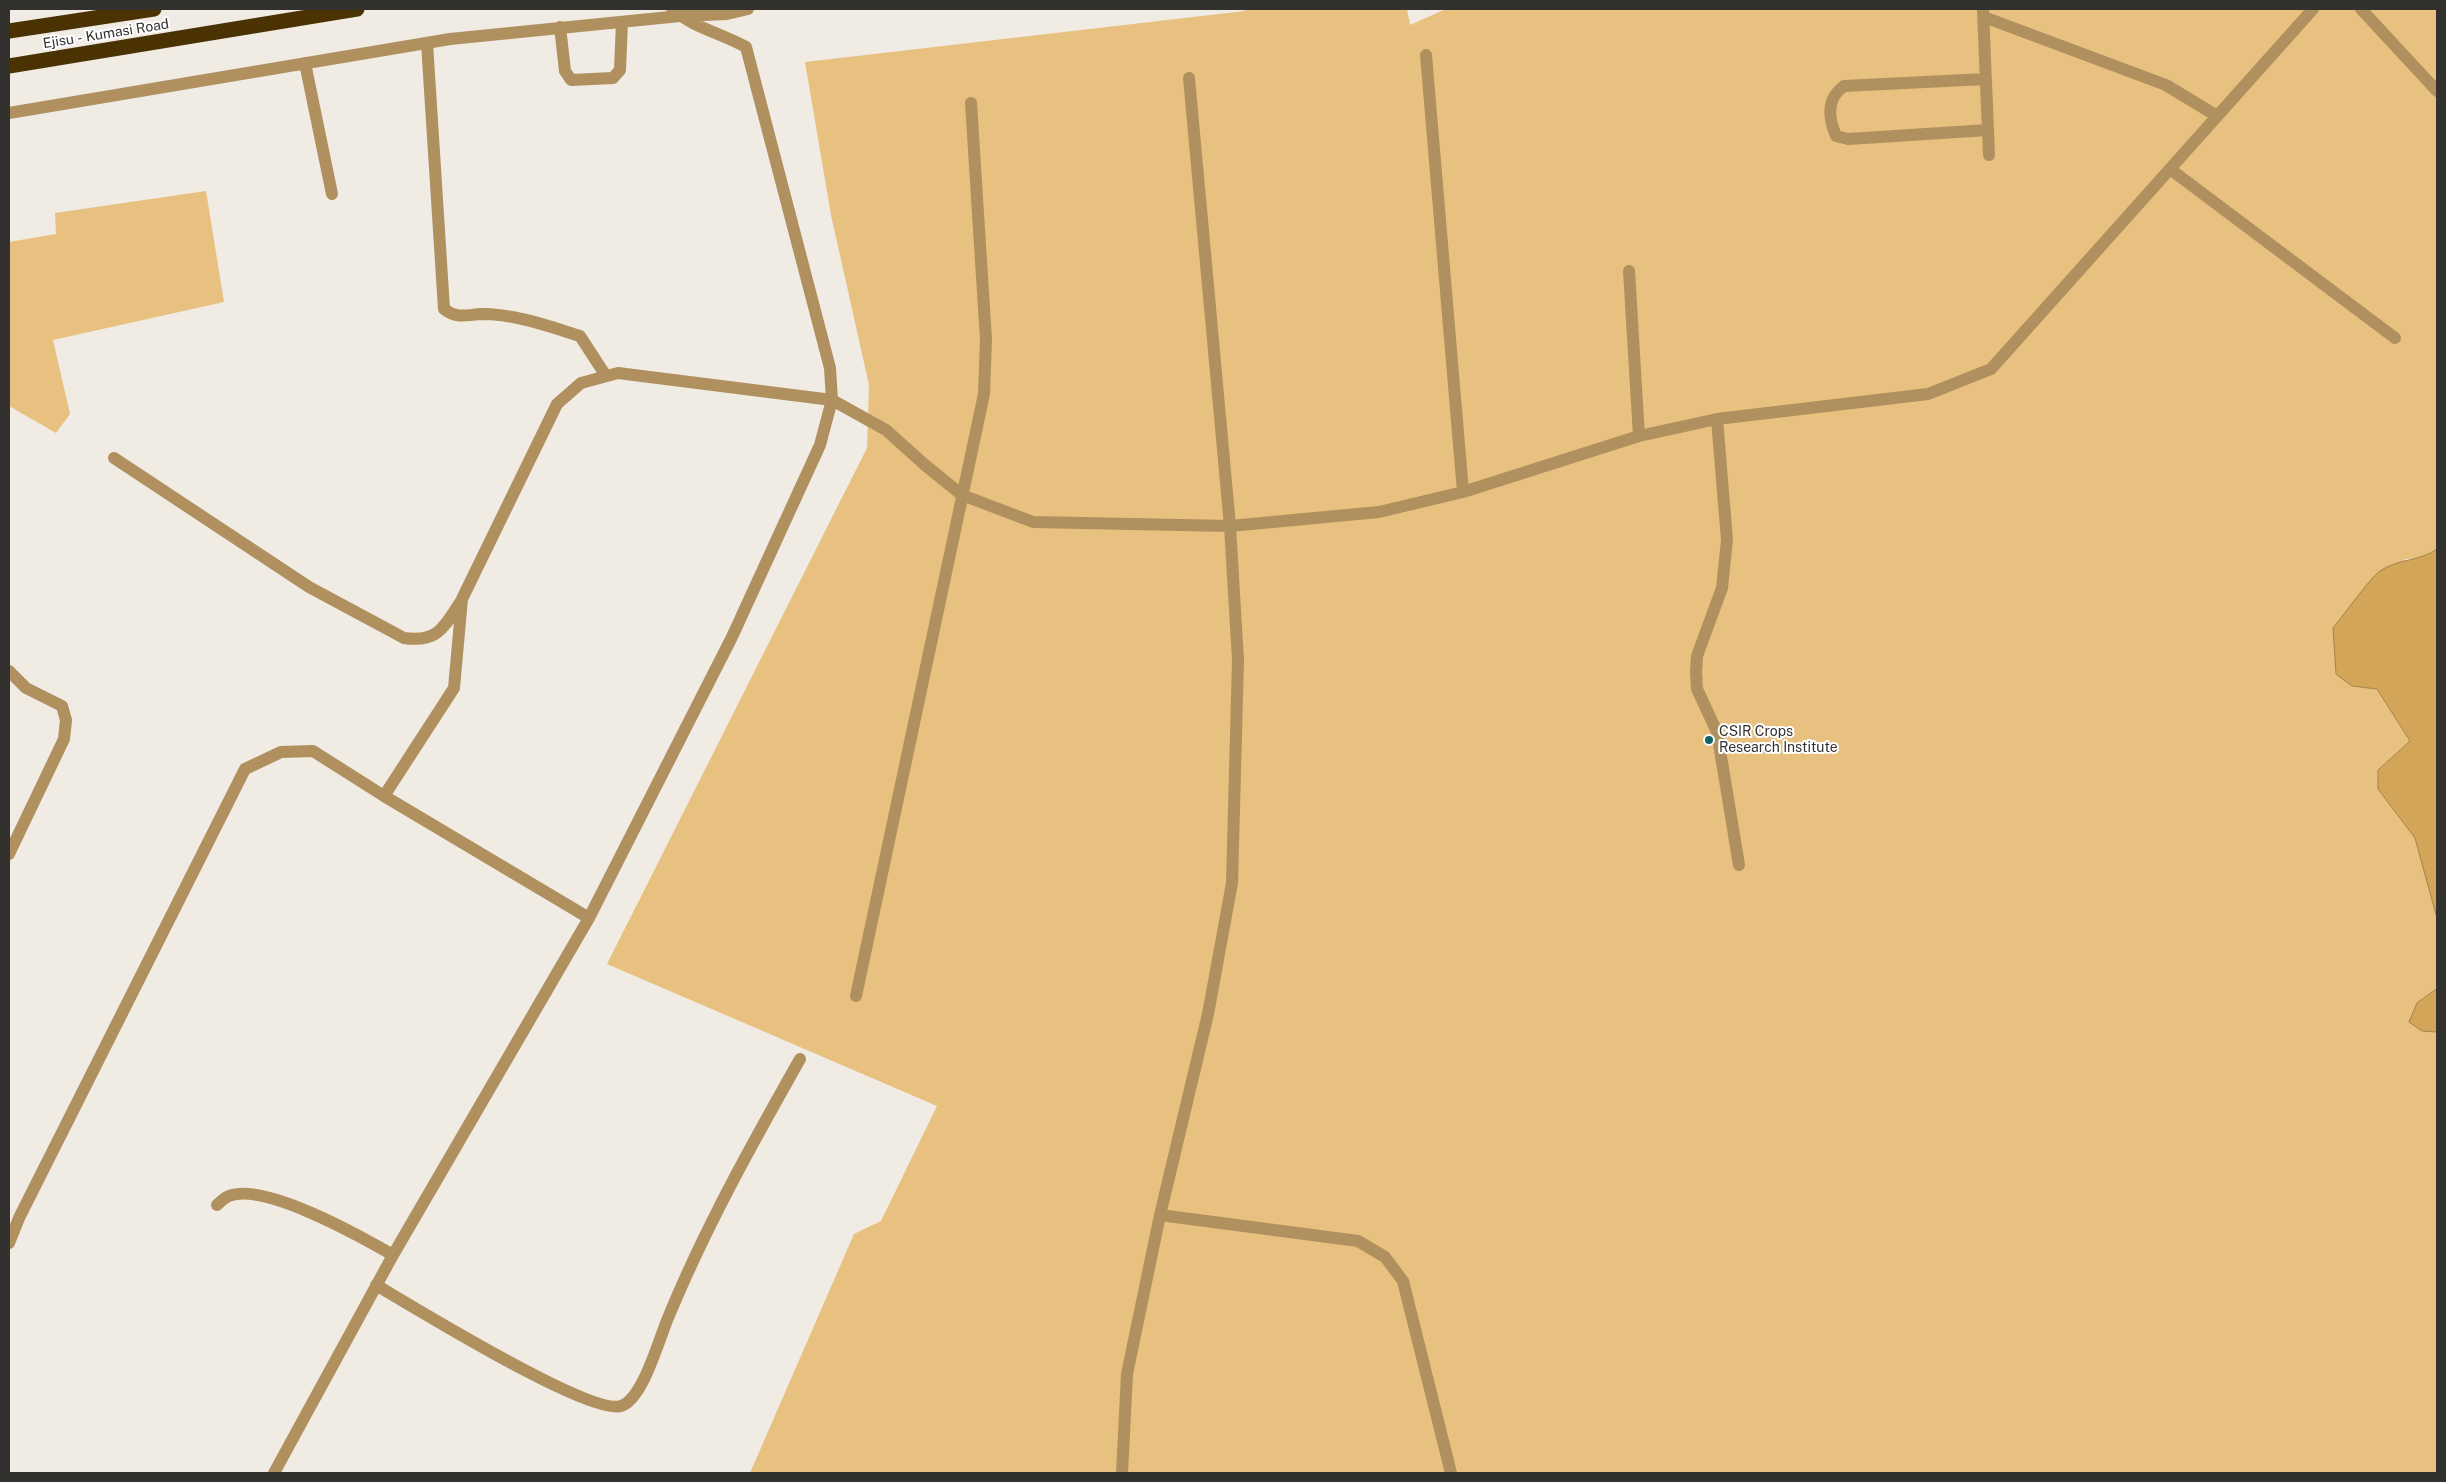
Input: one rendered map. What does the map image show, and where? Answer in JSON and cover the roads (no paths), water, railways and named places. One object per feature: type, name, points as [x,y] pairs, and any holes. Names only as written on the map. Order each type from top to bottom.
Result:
[{"type":"highway","points":[[9,31],[154,9]]},
{"type":"highway","name":"Ejisu - Kumasi Road","points":[[9,66],[357,9]]},
{"type":"street","points":[[9,113],[427,43],[560,27],[622,22],[676,12],[727,14],[748,9]]},
{"type":"street","points":[[114,458],[309,587],[404,638],[422,641],[441,632],[462,599],[557,404],[581,383],[618,373],[832,400],[886,430],[924,465],[962,495],[1033,522],[1230,526],[1379,512],[1463,492],[1639,436],[1717,419],[1928,394],[1991,369],[2313,9]]},
{"type":"street","points":[[2361,9],[2437,91]]},
{"type":"street","points":[[274,1473],[393,1254],[589,918],[736,628],[820,445],[832,400],[830,368],[746,47],[727,36],[706,30],[676,12]]},
{"type":"street","points":[[1990,155],[1983,13],[2166,85],[2218,116]]},
{"type":"street","points":[[560,27],[565,72],[571,80],[613,78],[620,70],[622,22]]},
{"type":"street","points":[[427,43],[444,310],[453,316],[483,314],[514,316],[580,336],[606,376]]},
{"type":"street","points":[[1426,55],[1463,492]]},
{"type":"street","points":[[305,63],[332,194]]},
{"type":"street","points":[[1122,1473],[1127,1374],[1160,1215],[1208,1014],[1232,883],[1238,660],[1230,526],[1189,78]]},
{"type":"street","points":[[1986,79],[1844,86],[1834,94],[1831,104],[1831,124],[1836,136],[1854,139],[1988,130]]},
{"type":"street","points":[[856,996],[984,394],[986,340],[971,104]]},
{"type":"street","points":[[2170,169],[2395,338]]},
{"type":"street","points":[[1629,271],[1639,436]]},
{"type":"street","points":[[1717,419],[1727,540],[1722,588],[1697,656],[1696,672],[1697,689],[1717,732],[1739,865]]},
{"type":"street","points":[[384,796],[454,688],[462,599]]},
{"type":"street","points":[[9,671],[26,688],[62,706],[66,720],[64,739],[9,854]]},
{"type":"street","points":[[9,1243],[14,1221],[245,768],[281,752],[313,751],[384,796],[589,918]]},
{"type":"street","points":[[376,1285],[552,1384],[586,1401],[608,1407],[620,1407],[632,1400],[645,1375],[691,1261],[727,1187],[800,1059]]},
{"type":"street","points":[[217,1205],[229,1196],[242,1194],[275,1199],[351,1231],[393,1254]]},
{"type":"street","points":[[1160,1215],[1358,1241],[1385,1257],[1403,1281],[1452,1473]]},
{"type":"place","name":"CSIR Crops Research Institute","points":[[1709,740]]}]
